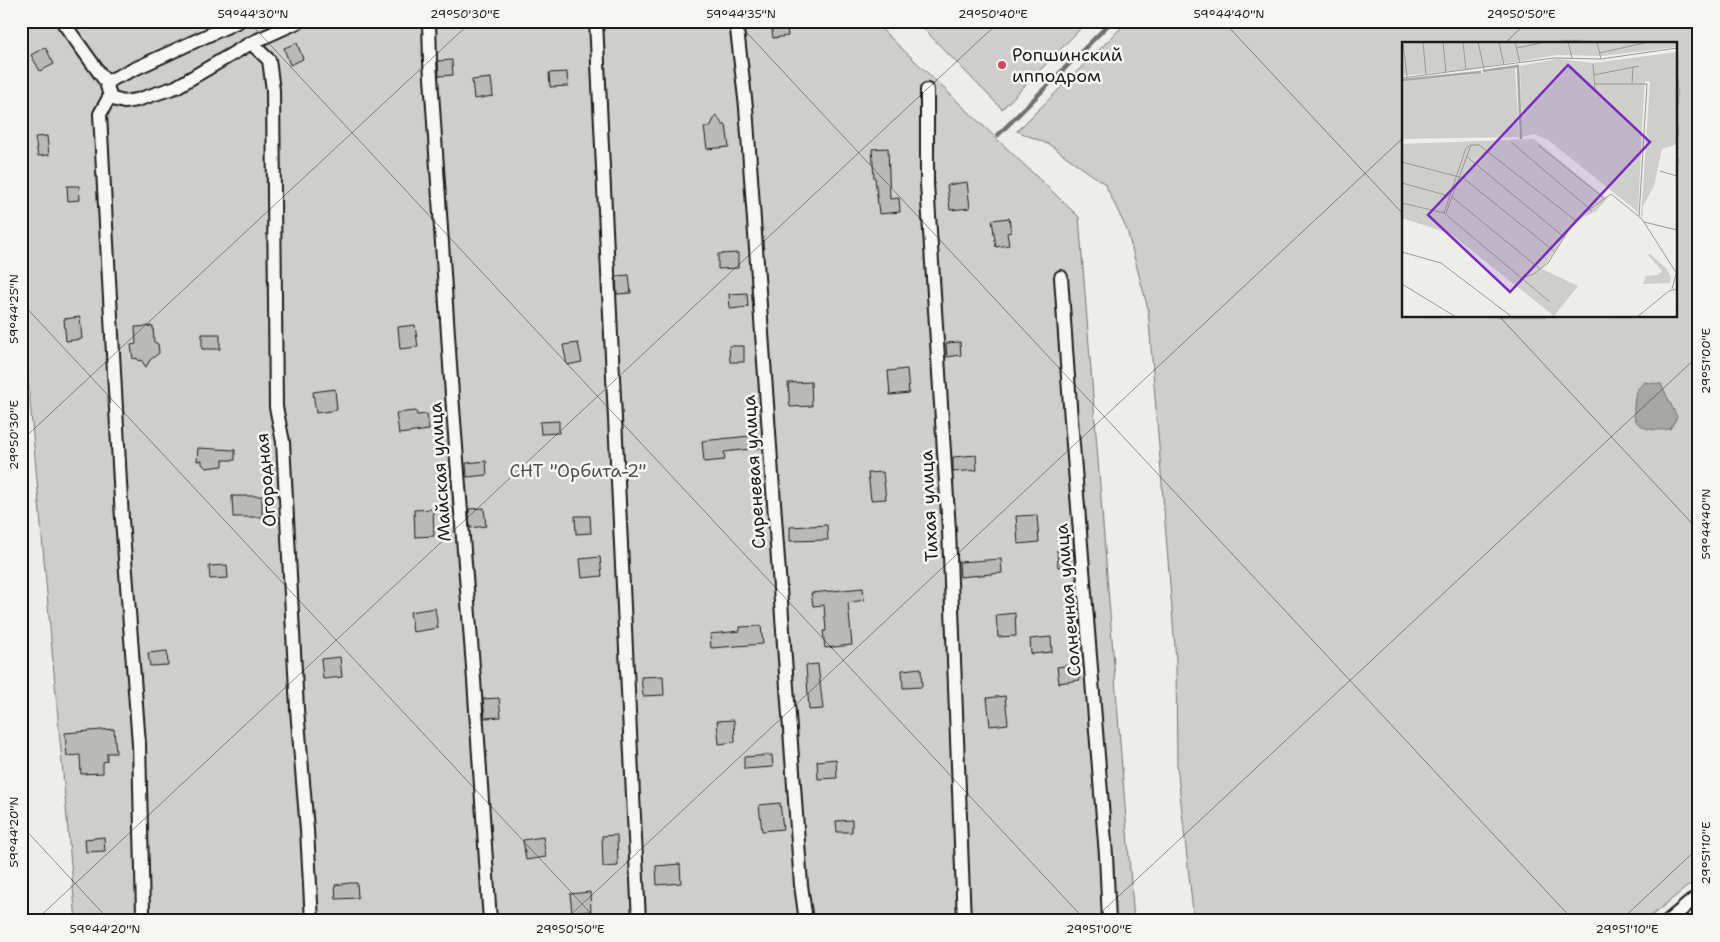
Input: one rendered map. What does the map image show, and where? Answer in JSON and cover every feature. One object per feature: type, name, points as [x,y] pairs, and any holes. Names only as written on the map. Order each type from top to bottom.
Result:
[{"type":"street","points":[[62,21],[106,82],[110,96],[100,114],[122,509],[139,744],[143,912],[146,921]]},
{"type":"street","points":[[106,82],[238,21]]},
{"type":"street","points":[[109,98],[124,102],[137,100],[176,87],[251,43],[300,21]]},
{"type":"street","name":"Майская улица","points":[[429,21],[430,62],[452,395],[490,921]]},
{"type":"street","points":[[596,21],[639,921]]},
{"type":"street","name":"Сиреневая улица","points":[[736,21],[746,107],[801,885],[806,921]]},
{"type":"street","name":"Огородная","points":[[251,43],[268,60],[273,90],[276,407],[283,442],[297,699],[312,921]]},
{"type":"street","name":"Тихая улица","points":[[927,90],[927,184],[949,530],[964,921]]},
{"type":"street","name":"Солнечная улица","points":[[1061,277],[1106,855],[1109,921]]},
{"type":"street","points":[[1668,921],[1699,895]]},
{"type":"green space","name":"СНТ \"Орбита-2\"","points":[[21,21],[873,21],[1079,217],[1134,921],[76,921],[21,300]]},
{"type":"green space","name":"Ропшинский ипподром","points":[[916,21],[1088,21],[1002,109]]},
{"type":"green space","points":[[1128,21],[1699,21],[1699,877],[1645,921],[1194,921],[1177,766],[1176,660],[1148,309],[1127,230],[1105,184],[1050,145],[1017,131]]},
{"type":"shaded area","points":[[1644,382],[1661,384],[1677,417],[1670,429],[1648,429],[1636,420],[1634,409],[1636,391]]},
{"type":"building","points":[[786,21],[788,36],[773,38],[771,22]]},
{"type":"building","points":[[297,43],[303,59],[290,65],[284,48]]},
{"type":"building","points":[[45,47],[54,64],[40,71],[31,55]]},
{"type":"building","points":[[452,60],[453,75],[439,76],[438,61]]},
{"type":"building","points":[[567,72],[568,86],[550,87],[549,73]]},
{"type":"building","points":[[491,78],[493,96],[474,99],[472,80]]},
{"type":"building","points":[[716,115],[723,125],[726,125],[729,147],[707,149],[704,127],[710,127]]},
{"type":"building","points":[[47,136],[49,155],[38,156],[35,137]]},
{"type":"building","points":[[888,148],[890,199],[899,198],[900,212],[879,214],[872,149]]},
{"type":"building","points":[[967,182],[970,208],[950,210],[947,185]]},
{"type":"building","points":[[67,186],[79,186],[80,200],[68,201]]},
{"type":"building","points":[[1009,218],[1011,232],[1007,233],[1009,245],[996,247],[992,220]]},
{"type":"building","points":[[738,253],[738,268],[718,269],[718,254]]},
{"type":"building","points":[[629,275],[631,293],[617,294],[616,276]]},
{"type":"building","points":[[747,293],[748,307],[730,309],[729,294]]},
{"type":"building","points":[[80,317],[82,339],[66,341],[64,319]]},
{"type":"building","points":[[415,325],[418,347],[400,349],[398,327]]},
{"type":"building","points":[[153,326],[154,342],[158,344],[159,353],[150,360],[146,367],[141,360],[133,359],[131,345],[136,344],[135,327]]},
{"type":"building","points":[[202,334],[220,334],[220,349],[202,349]]},
{"type":"building","points":[[960,342],[961,355],[947,357],[946,343]]},
{"type":"building","points":[[578,343],[582,362],[567,365],[563,345]]},
{"type":"building","points":[[729,346],[744,346],[744,362],[730,362]]},
{"type":"building","points":[[907,369],[909,393],[890,395],[888,371]]},
{"type":"building","points":[[811,382],[812,406],[790,407],[788,383]]},
{"type":"building","points":[[335,389],[337,410],[316,413],[313,392]]},
{"type":"building","points":[[416,411],[417,415],[427,414],[429,430],[399,434],[396,413]]},
{"type":"building","points":[[559,421],[559,433],[541,434],[540,422]]},
{"type":"building","points":[[759,435],[760,448],[724,452],[725,460],[704,462],[702,441]]},
{"type":"building","points":[[198,448],[235,450],[235,460],[223,460],[223,466],[206,468],[202,464],[202,460],[197,461]]},
{"type":"building","points":[[976,455],[977,470],[953,472],[953,457]]},
{"type":"building","points":[[486,461],[487,475],[467,477],[466,463]]},
{"type":"building","points":[[883,472],[886,499],[871,500],[868,473]]},
{"type":"building","points":[[232,496],[262,496],[262,517],[233,517]]},
{"type":"building","points":[[484,508],[486,526],[470,528],[469,509]]},
{"type":"building","points":[[433,509],[434,536],[415,537],[414,510]]},
{"type":"building","points":[[1037,515],[1039,542],[1018,544],[1016,516]]},
{"type":"building","points":[[575,516],[590,516],[591,533],[576,534]]},
{"type":"building","points":[[827,525],[828,540],[790,541],[790,527]]},
{"type":"building","points":[[1073,549],[1075,566],[1058,567],[1057,550]]},
{"type":"building","points":[[600,557],[602,576],[582,578],[580,559]]},
{"type":"building","points":[[1001,559],[1002,573],[960,577],[959,562]]},
{"type":"building","points":[[227,565],[228,578],[210,579],[209,566]]},
{"type":"building","points":[[863,588],[864,600],[848,603],[852,645],[825,648],[823,631],[826,631],[824,605],[813,606],[811,593]]},
{"type":"building","points":[[435,608],[438,628],[413,632],[410,612]]},
{"type":"building","points":[[1015,613],[1016,636],[998,637],[996,615]]},
{"type":"building","points":[[761,626],[763,644],[711,648],[710,634],[740,631],[740,627]]},
{"type":"building","points":[[1051,637],[1052,652],[1031,654],[1030,639]]},
{"type":"building","points":[[167,651],[168,665],[150,666],[148,653]]},
{"type":"building","points":[[340,657],[342,677],[323,679],[321,659]]},
{"type":"building","points":[[818,664],[823,709],[809,710],[806,665]]},
{"type":"building","points":[[1078,664],[1080,680],[1059,683],[1057,667]]},
{"type":"building","points":[[921,668],[922,687],[903,688],[902,670]]},
{"type":"building","points":[[663,676],[664,695],[643,696],[641,677]]},
{"type":"building","points":[[1005,696],[1008,724],[990,726],[987,698]]},
{"type":"building","points":[[499,698],[501,717],[485,718],[483,699]]},
{"type":"building","points":[[734,720],[735,742],[719,744],[717,721]]},
{"type":"building","points":[[114,729],[116,753],[107,753],[107,761],[103,762],[103,773],[81,774],[80,755],[67,756],[65,733]]},
{"type":"building","points":[[772,755],[773,767],[744,769],[744,757]]},
{"type":"building","points":[[836,759],[837,778],[818,779],[817,761]]},
{"type":"building","points":[[780,803],[783,829],[762,831],[759,805]]},
{"type":"building","points":[[852,820],[852,832],[837,832],[836,821]]},
{"type":"building","points":[[617,835],[618,866],[603,867],[602,836]]},
{"type":"building","points":[[104,837],[105,851],[86,852],[85,839]]},
{"type":"building","points":[[543,837],[546,857],[526,860],[523,840]]},
{"type":"building","points":[[680,864],[681,883],[657,885],[656,866]]},
{"type":"building","points":[[357,883],[358,898],[336,899],[335,885]]},
{"type":"building","points":[[590,892],[591,911],[572,913],[570,894]]},
{"type":"waterway","points":[[998,135],[1112,21]]},
{"type":"place","name":"Ропшинский ипподром","points":[[1002,65]]}]
